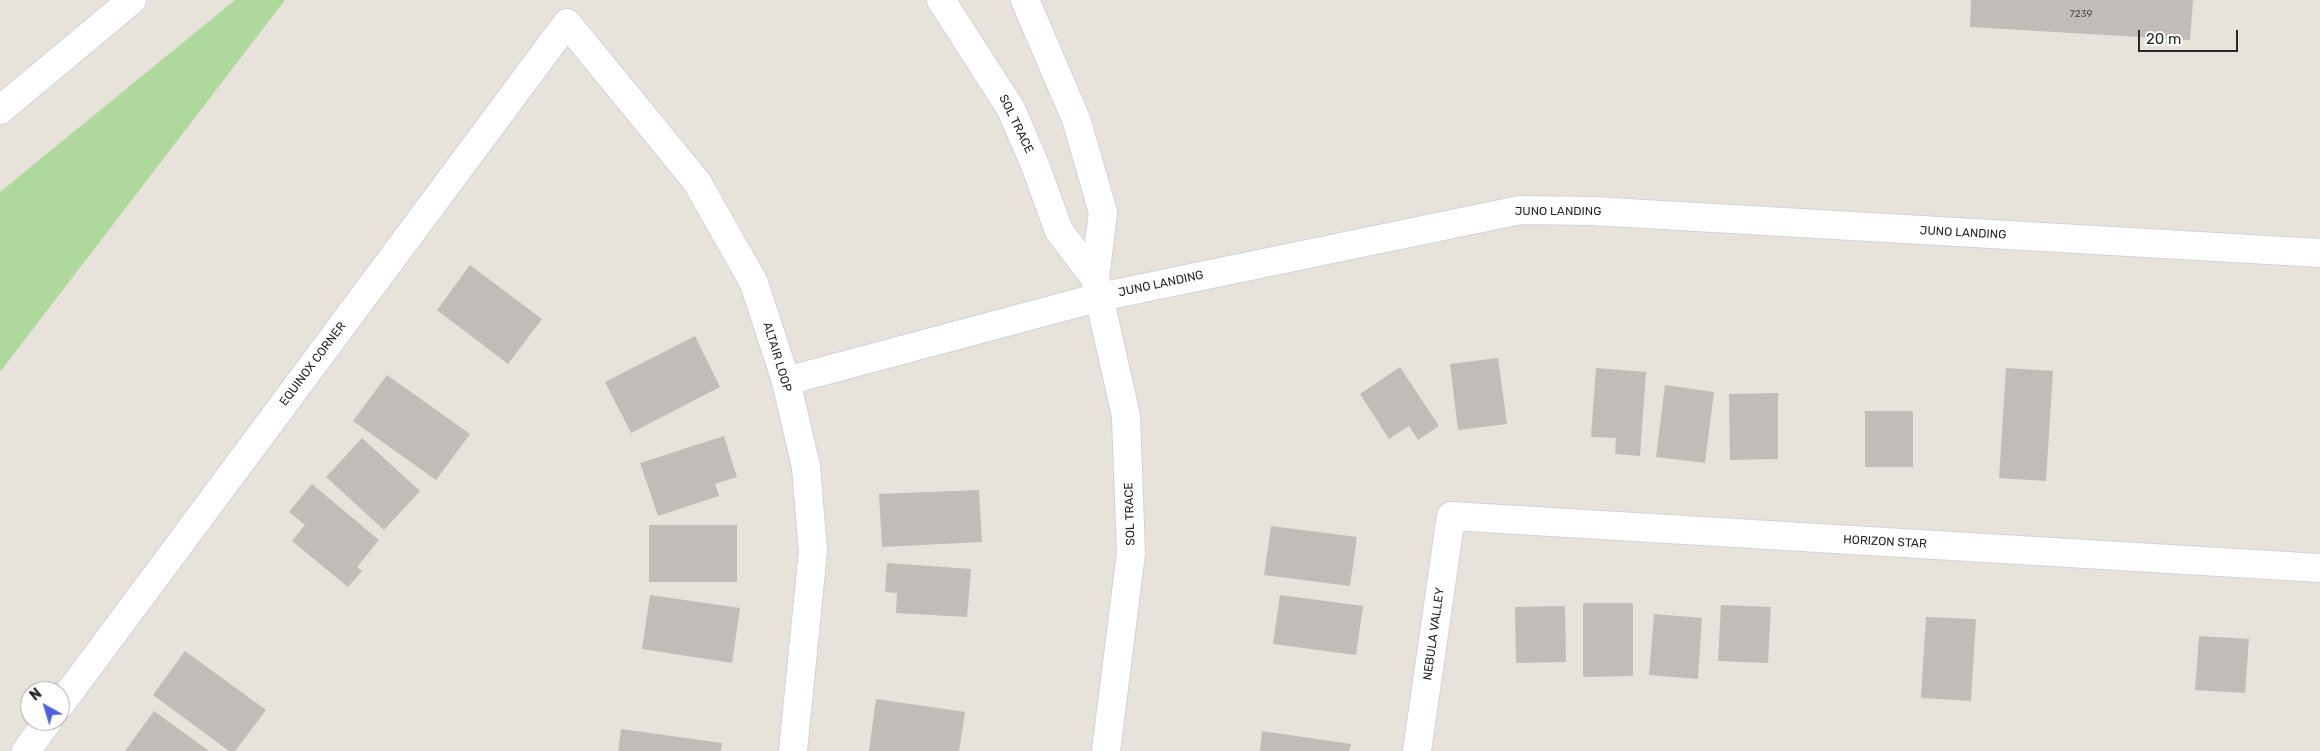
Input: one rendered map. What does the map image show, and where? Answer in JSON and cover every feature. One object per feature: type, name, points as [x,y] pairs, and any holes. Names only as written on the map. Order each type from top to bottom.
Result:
[{"type":"street","points":[[0,110],[132,0]]},
{"type":"street","name":"SOL TRACE","points":[[941,0],[1011,109],[1035,165],[1059,231],[1098,288]]},
{"type":"street","name":"SOL TRACE","points":[[1025,0],[1076,120],[1103,212],[1098,288],[1126,416],[1131,553],[1106,751]]},
{"type":"street","name":"ALTAIR LOOP","points":[[567,24],[697,182],[754,283],[786,381],[806,467],[813,551],[793,751]]},
{"type":"street","name":"EQUINOX CORNER","points":[[70,692],[567,24]]},
{"type":"street","name":"JUNO LANDING","points":[[786,381],[1098,288],[1520,210],[1594,211],[2320,253]]},
{"type":"street","name":"HORIZON STAR","points":[[1451,516],[2320,568]]},
{"type":"street","name":"NEBULA VALLEY","points":[[1417,751],[1451,516]]},
{"type":"street","points":[[26,751],[41,731]]},
{"type":"green space","points":[[235,0],[285,0],[0,372],[0,192]]},
{"type":"building","points":[[1971,0],[2193,0],[2190,40],[1970,27]]},
{"type":"building","points":[[470,265],[542,319],[508,364],[437,310]]},
{"type":"building","points":[[695,336],[720,387],[631,433],[605,382]]},
{"type":"building","points":[[1498,358],[1507,424],[1458,430],[1450,364]]},
{"type":"building","points":[[1400,367],[1439,426],[1418,440],[1409,426],[1389,439],[1360,394]]},
{"type":"building","points":[[1596,368],[1646,372],[1640,456],[1615,454],[1616,438],[1591,437]]},
{"type":"building","points":[[2006,368],[2053,371],[2046,481],[1999,478]]},
{"type":"building","points":[[387,375],[470,434],[436,480],[353,421]]},
{"type":"building","points":[[1665,385],[1714,392],[1705,463],[1656,457]]},
{"type":"building","points":[[1778,393],[1778,459],[1730,460],[1729,394]]},
{"type":"building","points":[[1865,411],[1913,411],[1913,467],[1865,467]]},
{"type":"building","points":[[724,436],[737,477],[715,484],[719,496],[658,516],[640,463]]},
{"type":"building","points":[[362,438],[420,491],[384,530],[326,477]]},
{"type":"building","points":[[312,484],[379,540],[357,567],[362,571],[348,587],[292,541],[305,525],[289,512]]},
{"type":"building","points":[[979,490],[982,542],[882,547],[879,494]]},
{"type":"building","points":[[649,525],[737,525],[737,582],[649,582]]},
{"type":"building","points":[[1271,526],[1357,537],[1350,586],[1264,575]]},
{"type":"building","points":[[887,563],[971,569],[967,617],[896,613],[897,593],[885,592]]},
{"type":"building","points":[[650,595],[740,608],[732,663],[642,649]]},
{"type":"building","points":[[1280,595],[1363,606],[1356,655],[1273,644]]},
{"type":"building","points":[[1583,603],[1633,603],[1633,676],[1583,677]]},
{"type":"building","points":[[1721,605],[1771,607],[1768,663],[1718,661]]},
{"type":"building","points":[[1565,606],[1566,662],[1516,663],[1515,607]]},
{"type":"building","points":[[1654,614],[1702,618],[1698,679],[1649,675]]},
{"type":"building","points":[[1926,617],[1976,619],[1971,701],[1921,698]]},
{"type":"building","points":[[2199,636],[2249,639],[2245,693],[2195,690]]},
{"type":"building","points":[[185,651],[266,710],[235,751],[229,751],[153,695]]},
{"type":"building","points":[[876,699],[965,712],[959,751],[869,751]]},
{"type":"building","points":[[154,711],[209,751],[125,751]]},
{"type":"building","points":[[621,729],[722,743],[721,751],[618,751]]},
{"type":"building","points":[[1262,731],[1351,744],[1349,751],[1260,751]]}]
